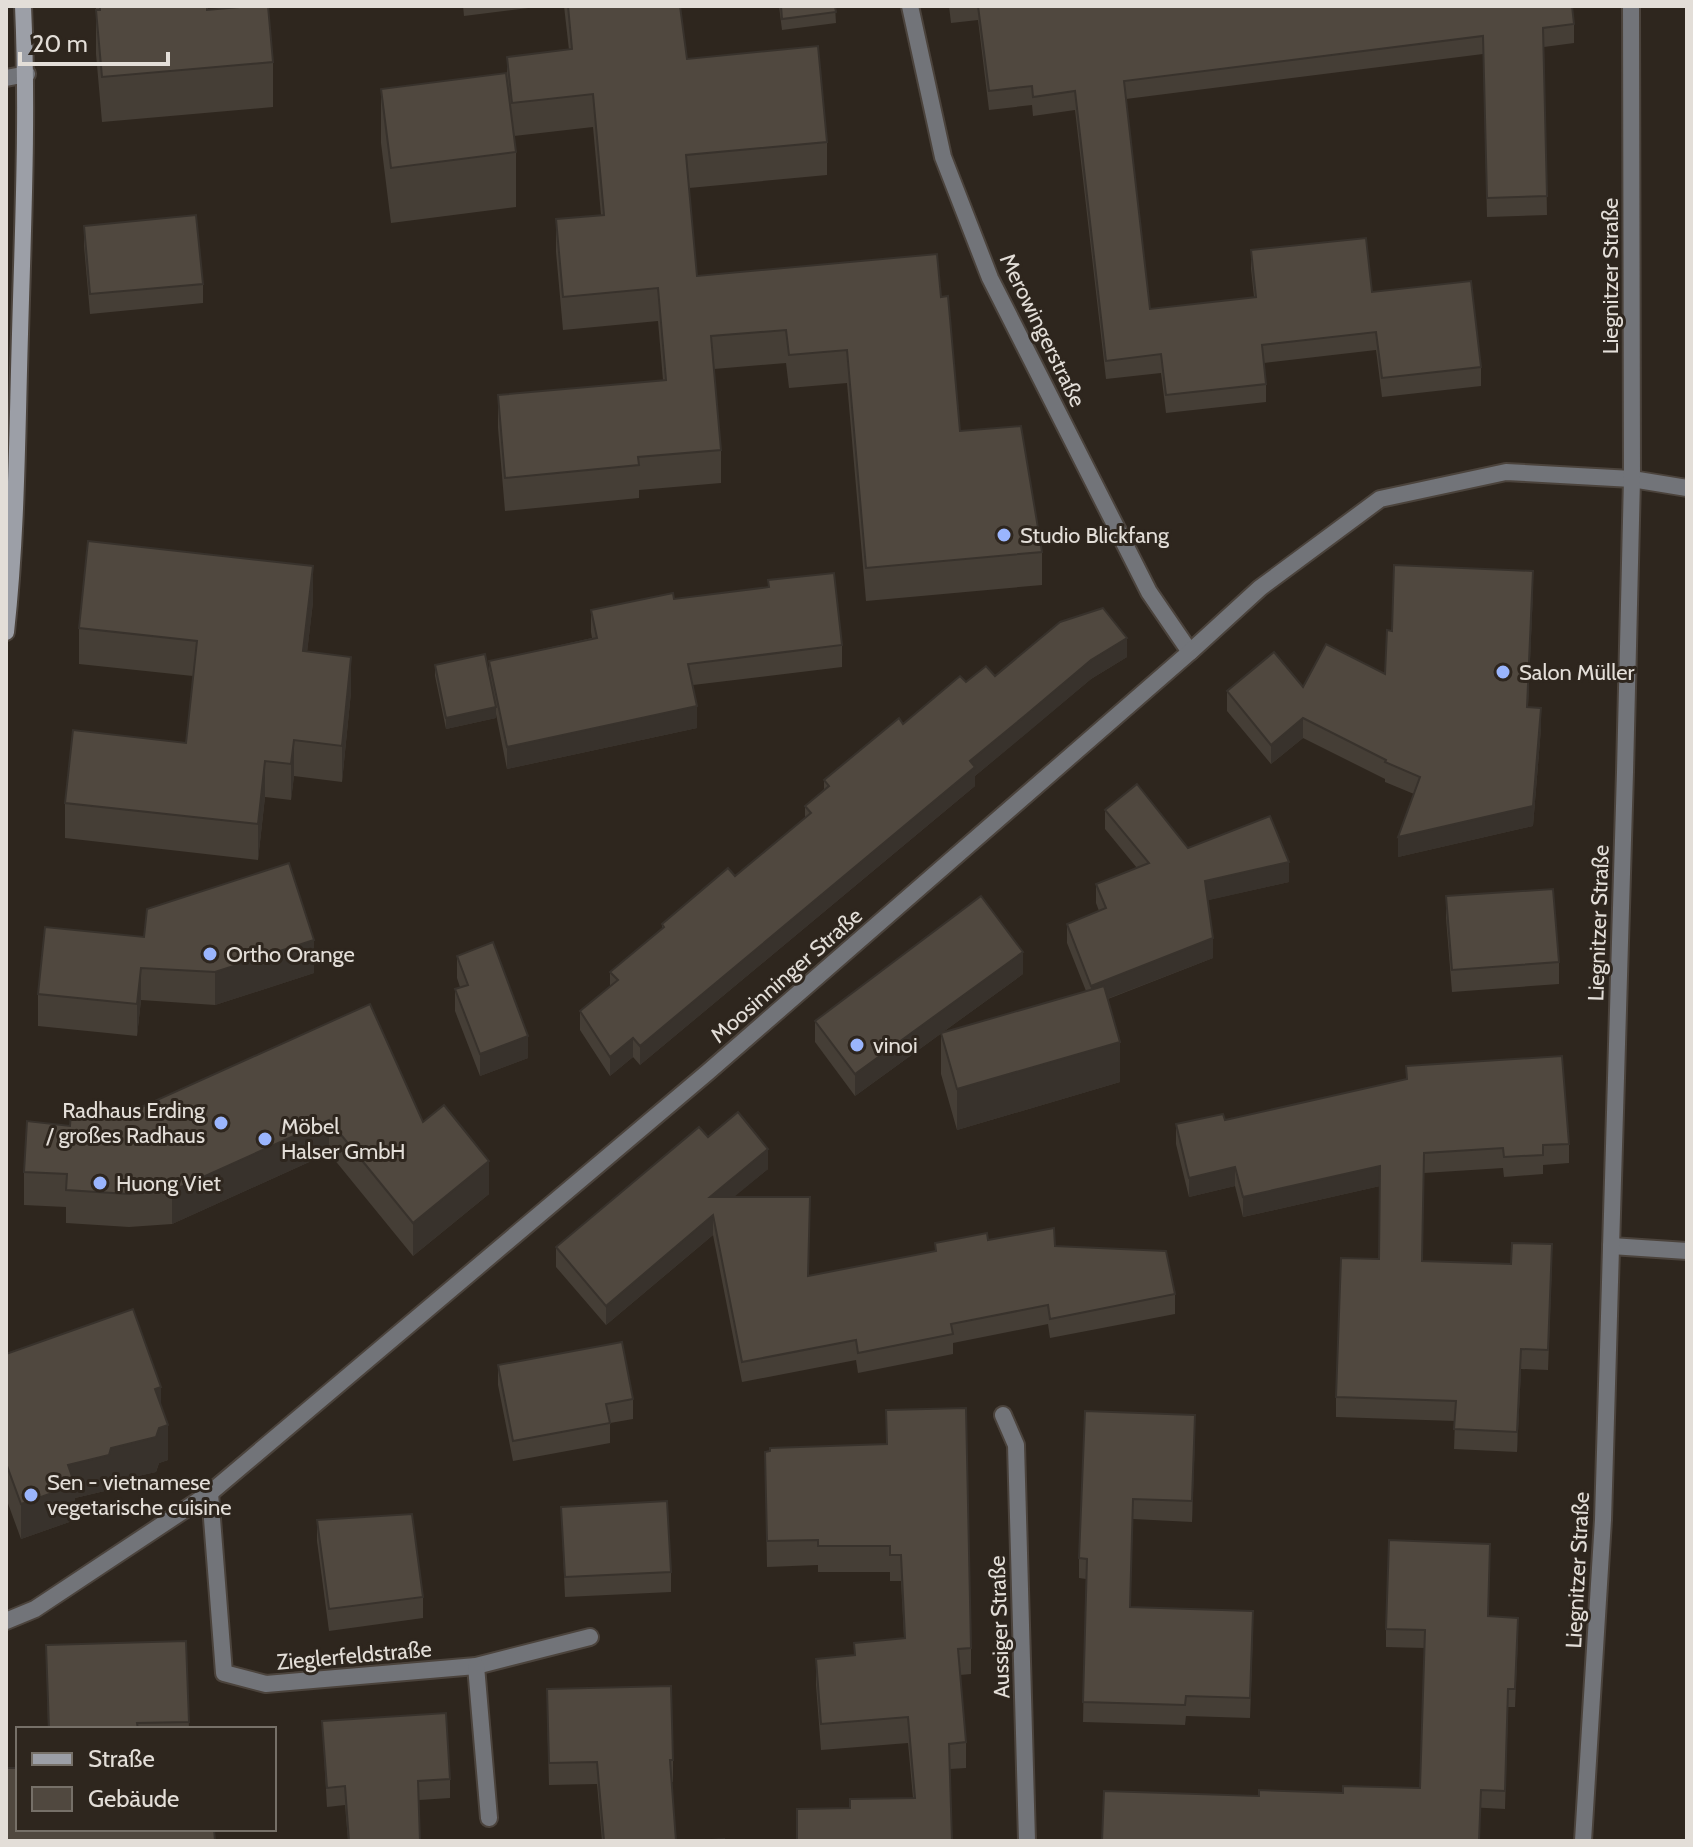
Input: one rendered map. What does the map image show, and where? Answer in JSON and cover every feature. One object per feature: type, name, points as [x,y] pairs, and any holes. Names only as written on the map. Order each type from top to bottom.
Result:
[{"type":"street","points":[[6,632],[14,535],[27,74],[23,6]]},
{"type":"street","name":"Merowingerstraße","points":[[910,6],[943,157],[990,278],[1149,592],[1190,652]]},
{"type":"street","name":"Liegnitzer Straße","points":[[1583,1841],[1599,1604],[1632,479],[1631,6]]},
{"type":"street","points":[[6,78],[27,74]]},
{"type":"street","name":"Moosinninger Straße","points":[[6,1621],[35,1609],[210,1493],[708,1072],[1260,588],[1380,499],[1506,472],[1632,479],[1687,488]]},
{"type":"street","points":[[1611,1246],[1687,1251]]},
{"type":"street","name":"Aussiger Straße","points":[[1003,1415],[1016,1445],[1027,1841]]},
{"type":"street","name":"Zieglerfeldstraße","points":[[210,1493],[224,1673],[266,1684],[476,1666],[590,1637]]},
{"type":"street","points":[[476,1666],[489,1818]]},
{"type":"building","points":[[100,6],[207,6],[207,10],[268,6],[273,62],[102,77],[96,10],[100,10]]},
{"type":"building","points":[[568,6],[680,6],[687,59],[818,46],[827,142],[686,155],[697,276],[937,254],[941,297],[948,296],[960,431],[1021,426],[1042,552],[866,568],[847,350],[789,355],[786,330],[711,336],[721,450],[638,457],[639,465],[505,478],[498,395],[666,380],[658,288],[563,297],[556,219],[604,215],[593,94],[512,103],[507,57],[572,49]]},
{"type":"building","points":[[781,6],[835,6],[836,12],[782,19]]},
{"type":"building","points":[[978,6],[1572,6],[1574,24],[1543,28],[1547,196],[1487,198],[1483,36],[1124,81],[1150,309],[1256,297],[1251,250],[1366,238],[1372,292],[1471,281],[1481,367],[1382,378],[1376,332],[1262,345],[1266,384],[1166,395],[1161,354],[1106,361],[1075,91],[1033,97],[1032,86],[989,91]]},
{"type":"building","points":[[506,73],[516,152],[391,168],[381,89]]},
{"type":"building","points":[[196,215],[203,284],[90,294],[84,226]]},
{"type":"building","points":[[88,541],[313,566],[303,651],[351,657],[342,746],[294,740],[291,764],[265,761],[258,824],[65,803],[73,730],[186,743],[197,641],[79,628]]},
{"type":"building","points":[[1394,565],[1533,571],[1527,707],[1541,708],[1533,806],[1398,837],[1420,777],[1303,718],[1271,745],[1227,691],[1274,652],[1303,687],[1326,644],[1385,674],[1387,630],[1392,631]]},
{"type":"building","points":[[834,573],[842,645],[688,664],[697,706],[507,747],[489,661],[597,638],[591,610],[673,593],[674,599],[769,587],[768,580]]},
{"type":"building","points":[[1103,608],[1127,638],[1091,660],[970,761],[975,767],[640,1046],[633,1038],[610,1057],[580,1011],[618,980],[610,972],[664,927],[662,924],[728,868],[735,876],[811,813],[805,806],[829,786],[824,780],[899,718],[903,724],[960,676],[966,682],[986,666],[995,676],[1060,622]]},
{"type":"building","points":[[485,654],[496,707],[446,718],[435,665]]},
{"type":"building","points":[[1137,784],[1188,848],[1270,816],[1289,862],[1205,881],[1213,938],[1091,986],[1067,924],[1106,908],[1096,884],[1149,863],[1105,810]]},
{"type":"building","points":[[289,863],[314,940],[215,972],[141,968],[137,1004],[38,994],[45,927],[144,937],[147,909]]},
{"type":"building","points":[[1553,889],[1559,962],[1452,970],[1446,896]]},
{"type":"building","points":[[981,896],[1023,952],[855,1074],[815,1021]]},
{"type":"building","points":[[493,942],[528,1036],[480,1054],[455,989],[468,985],[457,956]]},
{"type":"building","points":[[1104,986],[1120,1042],[957,1089],[941,1033]]},
{"type":"building","points":[[370,1004],[423,1122],[444,1105],[489,1161],[413,1223],[329,1120],[172,1191],[129,1194],[66,1190],[67,1174],[24,1172],[27,1121],[70,1126],[71,1113],[93,1115],[93,1108],[135,1110]]},
{"type":"building","points":[[1562,1056],[1569,1144],[1543,1145],[1543,1155],[1504,1157],[1503,1148],[1424,1153],[1422,1261],[1511,1264],[1512,1243],[1552,1244],[1548,1350],[1521,1349],[1517,1432],[1454,1429],[1456,1401],[1336,1397],[1341,1258],[1379,1259],[1380,1166],[1243,1197],[1235,1167],[1189,1178],[1176,1124],[1223,1114],[1225,1120],[1407,1079],[1406,1066]]},
{"type":"building","points":[[738,1112],[768,1149],[710,1197],[810,1197],[808,1276],[936,1251],[935,1243],[987,1233],[988,1240],[1054,1228],[1055,1246],[1166,1251],[1175,1294],[1050,1319],[1048,1305],[951,1324],[953,1334],[858,1353],[856,1340],[742,1362],[713,1215],[606,1306],[556,1247],[699,1127],[708,1137]]},
{"type":"building","points":[[133,1309],[161,1387],[155,1389],[168,1425],[159,1428],[156,1437],[111,1448],[109,1455],[68,1465],[75,1485],[21,1504],[6,1463],[6,1354]]},
{"type":"building","points":[[622,1342],[633,1399],[606,1404],[610,1423],[513,1441],[498,1365]]},
{"type":"building","points":[[966,1408],[971,1648],[958,1649],[966,1742],[949,1744],[952,1841],[797,1841],[797,1809],[850,1808],[850,1799],[915,1798],[908,1717],[821,1724],[816,1659],[855,1655],[854,1643],[905,1638],[901,1555],[890,1555],[890,1546],[818,1546],[818,1540],[767,1541],[765,1452],[770,1448],[887,1444],[886,1410]]},
{"type":"building","points":[[1085,1411],[1195,1415],[1192,1501],[1133,1499],[1130,1607],[1253,1611],[1250,1698],[1186,1696],[1185,1705],[1083,1702],[1087,1559],[1079,1558]]},
{"type":"building","points":[[667,1501],[671,1572],[565,1577],[561,1507]]},
{"type":"building","points":[[412,1514],[423,1597],[329,1609],[317,1520]]},
{"type":"building","points":[[1389,1540],[1490,1544],[1488,1616],[1518,1618],[1515,1689],[1508,1689],[1505,1791],[1481,1790],[1479,1841],[1102,1841],[1104,1791],[1259,1796],[1259,1790],[1343,1793],[1343,1786],[1420,1788],[1425,1630],[1386,1629]]},
{"type":"building","points":[[186,1641],[189,1722],[137,1723],[138,1727],[49,1727],[46,1645]]},
{"type":"building","points":[[671,1686],[673,1760],[670,1760],[676,1841],[604,1841],[597,1762],[549,1763],[547,1689]]},
{"type":"building","points":[[446,1713],[450,1779],[418,1781],[420,1841],[349,1841],[345,1786],[327,1788],[322,1721]]},
{"type":"building","points":[[6,1768],[16,1768],[16,1831],[214,1831],[215,1841],[6,1841]]},
{"type":"place","name":"Studio Blickfang","points":[[1004,535]]},
{"type":"place","name":"Salon Müller","points":[[1503,672]]},
{"type":"place","name":"Ortho Orange","points":[[210,954]]},
{"type":"place","name":"vinoi","points":[[857,1045]]},
{"type":"place","name":"Radhaus Erding / großes Radhaus","points":[[221,1123]]},
{"type":"place","name":"Möbel Halser GmbH","points":[[265,1139]]},
{"type":"place","name":"Huong Viet","points":[[100,1183]]},
{"type":"place","name":"Sen - vietnamese vegetarische cuisine","points":[[31,1495]]}]
